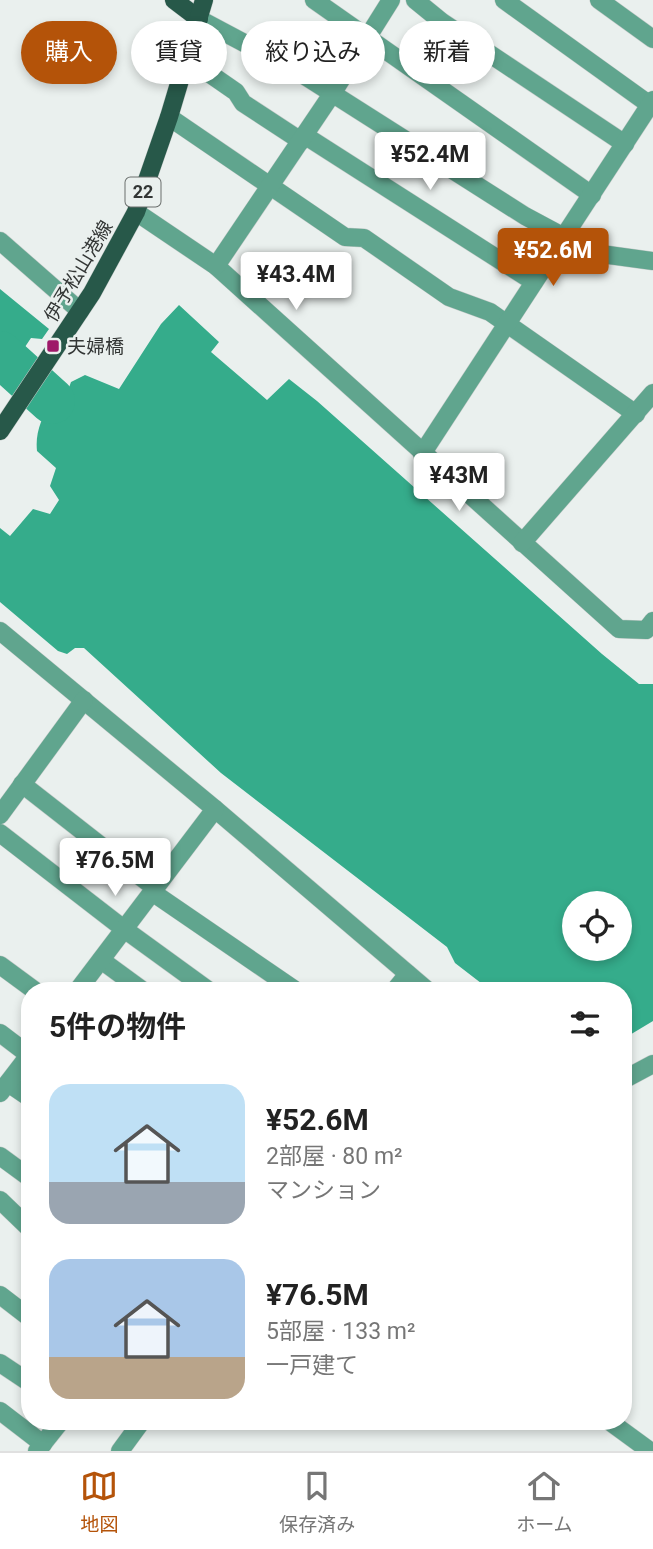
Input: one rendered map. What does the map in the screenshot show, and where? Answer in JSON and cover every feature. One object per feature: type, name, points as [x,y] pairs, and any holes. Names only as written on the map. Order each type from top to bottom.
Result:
[{"type":"main road","points":[[174,0],[199,19]]},
{"type":"main road","name":"伊予松山港線","points":[[199,19],[204,0]]},
{"type":"main road","name":"伊予松山港線","points":[[1,429],[80,311],[136,212],[179,84]]},
{"type":"street","points":[[314,0],[344,21]]},
{"type":"street","points":[[377,21],[391,0]]},
{"type":"street","points":[[415,0],[442,22],[625,144]]},
{"type":"street","points":[[422,454],[651,103],[504,0]]},
{"type":"street","points":[[599,0],[653,39]]},
{"type":"street","points":[[199,19],[297,71],[525,216],[594,253],[653,261]]},
{"type":"street","points":[[385,50],[592,195]]},
{"type":"street","points":[[224,84],[236,92],[243,103],[534,282]]},
{"type":"street","points":[[216,266],[338,84]]},
{"type":"street","points":[[169,117],[345,237],[364,238],[449,296],[490,312],[636,414]]},
{"type":"street","points":[[136,212],[216,266],[422,454],[620,629],[646,630],[653,621]]},
{"type":"street","points":[[0,241],[80,311]]},
{"type":"street","points":[[522,543],[653,393]]},
{"type":"street","points":[[0,631],[215,809],[418,982]]},
{"type":"street","points":[[3,803],[22,784],[84,700]]},
{"type":"street","points":[[22,784],[153,890],[284,982]]},
{"type":"street","points":[[84,982],[215,809]]},
{"type":"street","points":[[0,833],[197,982]]},
{"type":"street","points":[[101,960],[131,982]]},
{"type":"street","points":[[0,965],[23,982]]},
{"type":"street","points":[[402,982],[408,974]]},
{"type":"street","points":[[0,1033],[21,1048]]},
{"type":"street","points":[[632,1075],[653,1064]]},
{"type":"street","points":[[21,1065],[4,1088],[21,1095]]},
{"type":"street","points":[[0,1156],[21,1171]]},
{"type":"street","points":[[0,1200],[21,1220]]},
{"type":"street","points":[[0,1295],[21,1311]]},
{"type":"street","points":[[0,1363],[21,1377]]},
{"type":"street","points":[[0,1411],[21,1430]]},
{"type":"street","points":[[21,1430],[40,1447],[54,1430]]},
{"type":"street","points":[[120,1451],[135,1430]]},
{"type":"street","points":[[621,1430],[650,1451]]},
{"type":"shaded area","points":[[0,289],[49,329],[42,339],[31,338],[0,384]]},
{"type":"shaded area","points":[[179,305],[219,342],[211,352],[267,400],[289,379],[602,654],[639,684],[653,684],[653,1021],[632,1034],[632,982],[480,982],[455,963],[447,947],[221,773],[84,648],[75,648],[67,654],[58,651],[0,602],[0,528],[10,536],[33,509],[50,514],[59,500],[50,486],[56,468],[37,451],[38,431],[52,401],[64,402],[71,382],[85,375],[119,389],[161,324]]},
{"type":"waterway","points":[[0,354],[52,401]]},
{"type":"place","name":"夫婦橋","points":[[53,346]]}]
